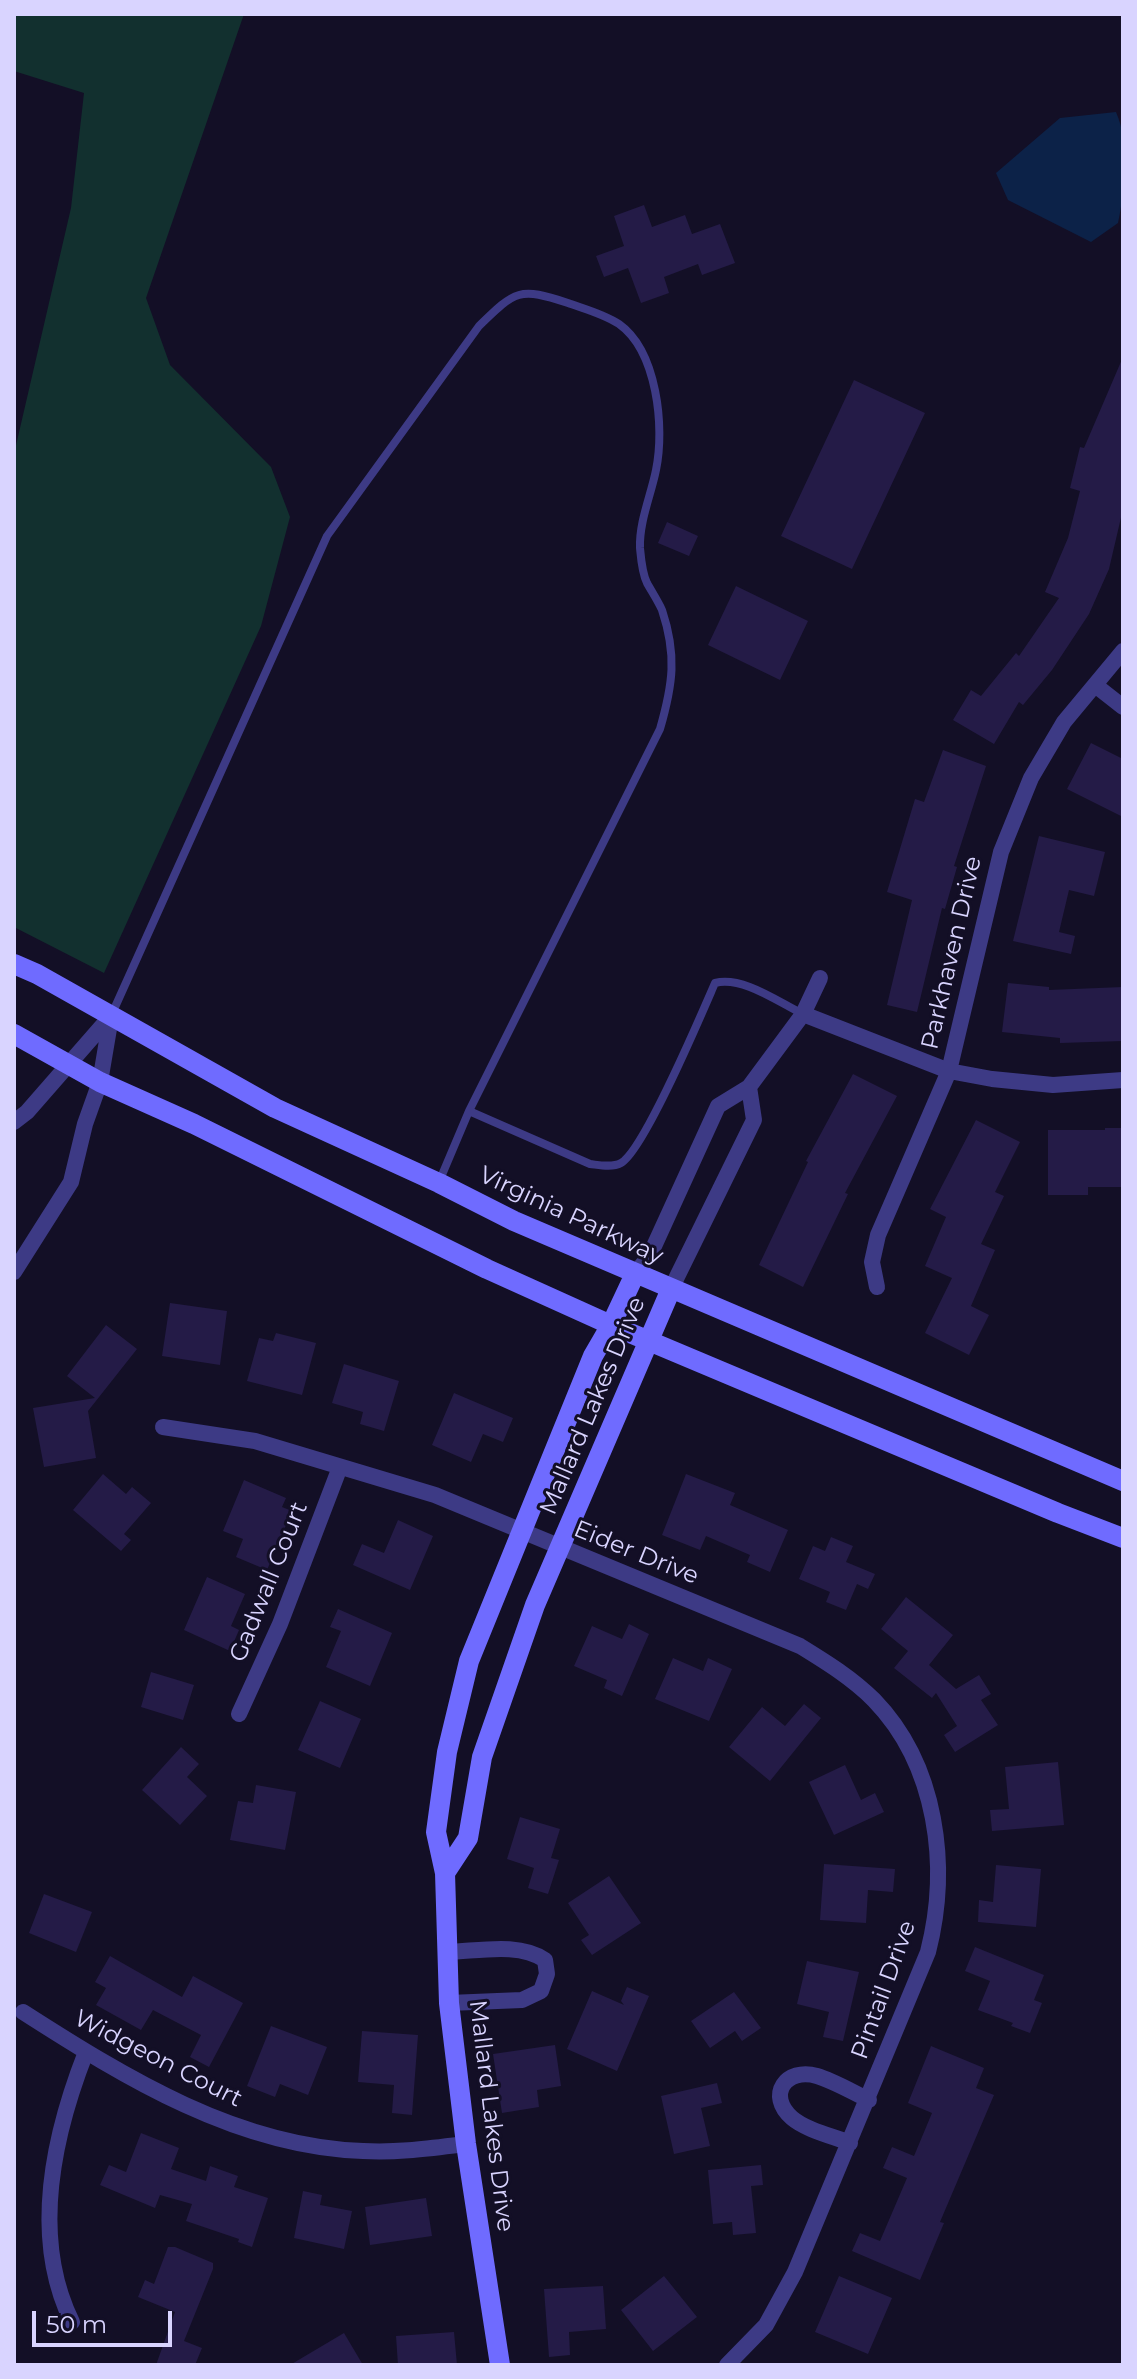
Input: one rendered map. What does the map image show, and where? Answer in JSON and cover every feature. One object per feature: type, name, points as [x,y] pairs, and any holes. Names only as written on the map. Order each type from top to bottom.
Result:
[{"type":"main road","name":"Virginia Parkway","points":[[14,964],[275,1108],[514,1221],[1123,1481]]},
{"type":"main road","points":[[14,1034],[100,1082],[194,1124],[487,1269],[611,1325],[1123,1538]]},
{"type":"main road","name":"Mallard Lakes Drive","points":[[500,2365],[466,2144],[449,2003],[445,1873],[436,1832],[447,1752],[469,1661],[593,1356],[635,1274]]},
{"type":"main road","name":"Mallard Lakes Drive","points":[[445,1873],[468,1838],[482,1757],[535,1605],[671,1289]]},
{"type":"street","name":"Parkhaven Drive","points":[[877,1287],[872,1262],[878,1235],[949,1071],[1001,852],[1031,778],[1064,722],[1123,651]]},
{"type":"street","points":[[1095,685],[1123,707]]},
{"type":"street","points":[[635,1274],[650,1255],[718,1106],[749,1087],[803,1014],[820,978]]},
{"type":"street","points":[[803,1014],[949,1071],[1053,1085],[1123,1080]]},
{"type":"street","points":[[14,1122],[27,1112],[111,1017]]},
{"type":"street","points":[[14,1272],[67,1191],[100,1082],[111,1017]]},
{"type":"street","name":"Mallard Lakes Drive","points":[[671,1289],[754,1120],[749,1087]]},
{"type":"street","name":"Eider Drive","points":[[163,1427],[255,1441],[435,1495],[800,1646],[846,1676],[876,1702],[912,1754]]},
{"type":"street","name":"Gadwall Court","points":[[239,1714],[280,1624],[340,1467]]},
{"type":"street","name":"Pintail Drive","points":[[727,2365],[760,2332],[781,2300],[918,1981],[935,1926],[939,1865],[935,1829],[912,1754]]},
{"type":"street","points":[[448,1952],[532,1952],[545,1960],[547,1974],[541,1991],[522,2000],[449,2003]]},
{"type":"street","name":"Widgeon Court","points":[[23,2012],[86,2052],[189,2106],[230,2125],[271,2138],[362,2151],[402,2151],[466,2144]]},
{"type":"street","points":[[72,2322],[62,2303],[54,2268],[49,2207],[51,2179],[64,2114],[86,2052]]},
{"type":"street","name":"Pintail Drive","points":[[850,2143],[795,2121],[780,2105],[778,2093],[786,2081],[798,2075],[815,2075],[869,2100]]},
{"type":"lane","points":[[111,1017],[327,536],[479,326],[504,302],[529,291],[594,312],[619,324],[636,340],[646,358],[654,386],[659,442],[657,468],[640,544],[645,579],[661,608],[672,651],[672,688],[660,729],[469,1111],[439,1183]]},
{"type":"lane","points":[[469,1111],[590,1164],[606,1166],[621,1163],[635,1148],[652,1118],[715,983],[739,984],[803,1014]]},
{"type":"green space","points":[[14,14],[244,14],[146,298],[170,365],[271,467],[290,517],[261,626],[104,973],[14,927],[14,454],[71,208],[84,93],[14,71]]},
{"type":"water","points":[[1116,112],[1125,152],[1118,223],[1091,242],[1008,200],[996,173],[1060,118]]},
{"type":"building","points":[[644,205],[652,227],[685,215],[692,234],[720,224],[735,263],[702,275],[698,264],[664,277],[669,293],[641,303],[628,268],[604,277],[596,256],[624,246],[614,216]]},
{"type":"building","points":[[1123,357],[1123,509],[1109,569],[1089,614],[1052,670],[1023,705],[1019,702],[994,744],[953,720],[971,690],[981,696],[1016,653],[1019,656],[1059,598],[1045,592],[1068,538],[1080,491],[1070,488],[1080,447],[1084,448]]},
{"type":"building","points":[[854,380],[925,413],[852,569],[781,536]]},
{"type":"building","points":[[667,522],[698,536],[689,556],[658,543]]},
{"type":"building","points":[[736,586],[808,621],[780,680],[708,645]]},
{"type":"building","points":[[1091,743],[1123,759],[1123,817],[1067,789]]},
{"type":"building","points":[[943,750],[986,766],[954,866],[957,867],[945,909],[942,908],[917,1012],[887,1005],[912,900],[887,892],[915,799],[924,802]]},
{"type":"building","points":[[1039,836],[1105,852],[1094,896],[1069,890],[1059,932],[1075,936],[1071,954],[1013,941]]},
{"type":"building","points":[[1008,983],[1049,987],[1049,990],[1123,987],[1123,1041],[1060,1043],[1060,1038],[1002,1032]]},
{"type":"building","points":[[853,1074],[897,1096],[845,1193],[848,1194],[803,1287],[759,1265],[806,1161]]},
{"type":"building","points":[[976,1120],[1020,1142],[995,1192],[1004,1196],[981,1244],[995,1250],[971,1306],[989,1315],[969,1355],[925,1333],[952,1278],[925,1266],[946,1217],[930,1209]]},
{"type":"building","points":[[1123,1128],[1123,1187],[1088,1187],[1088,1195],[1048,1195],[1048,1130]]},
{"type":"building","points":[[170,1303],[227,1311],[220,1365],[162,1356]]},
{"type":"building","points":[[106,1325],[137,1349],[88,1411],[96,1458],[44,1467],[33,1408],[95,1398],[67,1376]]},
{"type":"building","points":[[276,1333],[316,1343],[302,1395],[247,1381],[259,1338],[273,1341]]},
{"type":"building","points":[[344,1364],[399,1381],[384,1431],[360,1424],[363,1412],[332,1403]]},
{"type":"building","points":[[454,1393],[513,1418],[503,1442],[483,1434],[471,1462],[432,1445]]},
{"type":"building","points":[[103,1474],[126,1494],[132,1487],[151,1503],[124,1534],[131,1540],[121,1551],[73,1510]]},
{"type":"building","points":[[686,1474],[735,1493],[730,1505],[788,1530],[770,1572],[747,1562],[750,1555],[706,1536],[700,1550],[662,1535]]},
{"type":"building","points":[[244,1480],[286,1498],[282,1507],[292,1511],[267,1570],[236,1557],[243,1539],[223,1531]]},
{"type":"building","points":[[398,1520],[433,1536],[410,1590],[353,1565],[362,1544],[384,1553]]},
{"type":"building","points":[[831,1537],[853,1546],[846,1562],[875,1574],[868,1589],[857,1584],[846,1610],[826,1602],[830,1592],[799,1579],[813,1546],[825,1551]]},
{"type":"building","points":[[207,1577],[245,1594],[231,1626],[239,1630],[230,1651],[184,1630]]},
{"type":"building","points":[[906,1597],[953,1635],[929,1665],[956,1689],[979,1675],[991,1694],[981,1700],[998,1725],[955,1752],[944,1735],[957,1726],[936,1693],[932,1698],[894,1668],[908,1651],[881,1629]]},
{"type":"building","points":[[338,1609],[392,1633],[370,1686],[326,1667],[341,1631],[330,1627]]},
{"type":"building","points":[[629,1624],[649,1634],[622,1696],[604,1688],[607,1680],[574,1666],[592,1626],[622,1639]]},
{"type":"building","points":[[673,1658],[703,1671],[708,1658],[732,1669],[709,1721],[655,1699]]},
{"type":"building","points":[[151,1672],[194,1685],[183,1720],[141,1707]]},
{"type":"building","points":[[320,1701],[361,1719],[340,1768],[298,1750]]},
{"type":"building","points":[[804,1704],[821,1718],[770,1781],[729,1747],[762,1707],[785,1726]]},
{"type":"building","points":[[181,1747],[199,1764],[187,1777],[207,1796],[180,1825],[142,1790]]},
{"type":"building","points":[[1058,1762],[1064,1825],[992,1831],[990,1810],[1009,1809],[1005,1767]]},
{"type":"building","points":[[845,1765],[861,1800],[875,1793],[884,1812],[834,1835],[809,1782]]},
{"type":"building","points":[[256,1785],[296,1792],[285,1850],[230,1840],[238,1801],[253,1803]]},
{"type":"building","points":[[520,1817],[560,1829],[551,1858],[559,1860],[548,1894],[528,1888],[534,1868],[507,1859]]},
{"type":"building","points":[[824,1864],[895,1869],[893,1892],[868,1890],[866,1923],[820,1920]]},
{"type":"building","points":[[996,1865],[1041,1869],[1036,1927],[978,1922],[979,1900],[993,1902]]},
{"type":"building","points":[[609,1876],[641,1923],[592,1955],[581,1940],[589,1935],[568,1903]]},
{"type":"building","points":[[44,1894],[92,1912],[76,1952],[29,1933]]},
{"type":"building","points":[[975,1947],[1044,1975],[1034,2000],[1042,2003],[1030,2033],[978,2010],[990,1981],[965,1971]]},
{"type":"building","points":[[110,1956],[182,1997],[193,1976],[243,2003],[209,2067],[190,2057],[201,2035],[153,2010],[141,2030],[96,2005],[106,1988],[95,1982]]},
{"type":"building","points":[[807,1961],[859,1972],[843,2041],[823,2037],[829,2012],[797,2004]]},
{"type":"building","points":[[627,1987],[649,1996],[617,2071],[567,2049],[592,1991],[624,2005],[621,2001]]},
{"type":"building","points":[[734,1992],[761,2028],[742,2041],[735,2031],[710,2048],[691,2021]]},
{"type":"building","points":[[271,2026],[327,2047],[308,2095],[280,2084],[275,2097],[247,2086]]},
{"type":"building","points":[[362,2031],[418,2035],[412,2115],[392,2113],[394,2085],[358,2082]]},
{"type":"building","points":[[555,2045],[561,2086],[537,2090],[539,2107],[502,2113],[493,2054]]},
{"type":"building","points":[[931,2046],[984,2068],[976,2088],[994,2095],[940,2222],[944,2223],[920,2280],[852,2251],[860,2233],[880,2241],[907,2178],[883,2168],[892,2147],[914,2156],[932,2113],[908,2103]]},
{"type":"building","points":[[717,2083],[722,2103],[701,2108],[710,2146],[674,2154],[661,2096]]},
{"type":"building","points":[[141,2133],[179,2148],[171,2169],[206,2181],[210,2166],[238,2176],[234,2187],[268,2198],[252,2247],[238,2242],[239,2239],[186,2221],[192,2204],[160,2195],[155,2208],[100,2185],[109,2165],[126,2172]]},
{"type":"building","points":[[761,2165],[763,2185],[751,2186],[756,2233],[733,2235],[732,2222],[713,2224],[708,2170]]},
{"type":"building","points":[[303,2191],[322,2195],[320,2205],[352,2211],[344,2249],[294,2238]]},
{"type":"building","points":[[426,2198],[432,2236],[370,2245],[365,2207]]},
{"type":"building","points":[[168,2247],[213,2263],[184,2341],[202,2348],[195,2365],[156,2365],[175,2312],[138,2297],[145,2280],[154,2284]]},
{"type":"building","points":[[664,2276],[697,2317],[653,2351],[621,2310]]},
{"type":"building","points":[[839,2276],[892,2298],[868,2354],[815,2332]]},
{"type":"building","points":[[603,2286],[606,2329],[569,2332],[570,2355],[549,2357],[544,2289]]},
{"type":"building","points":[[454,2332],[457,2365],[398,2365],[396,2336]]},
{"type":"building","points":[[344,2333],[363,2365],[290,2365]]}]
